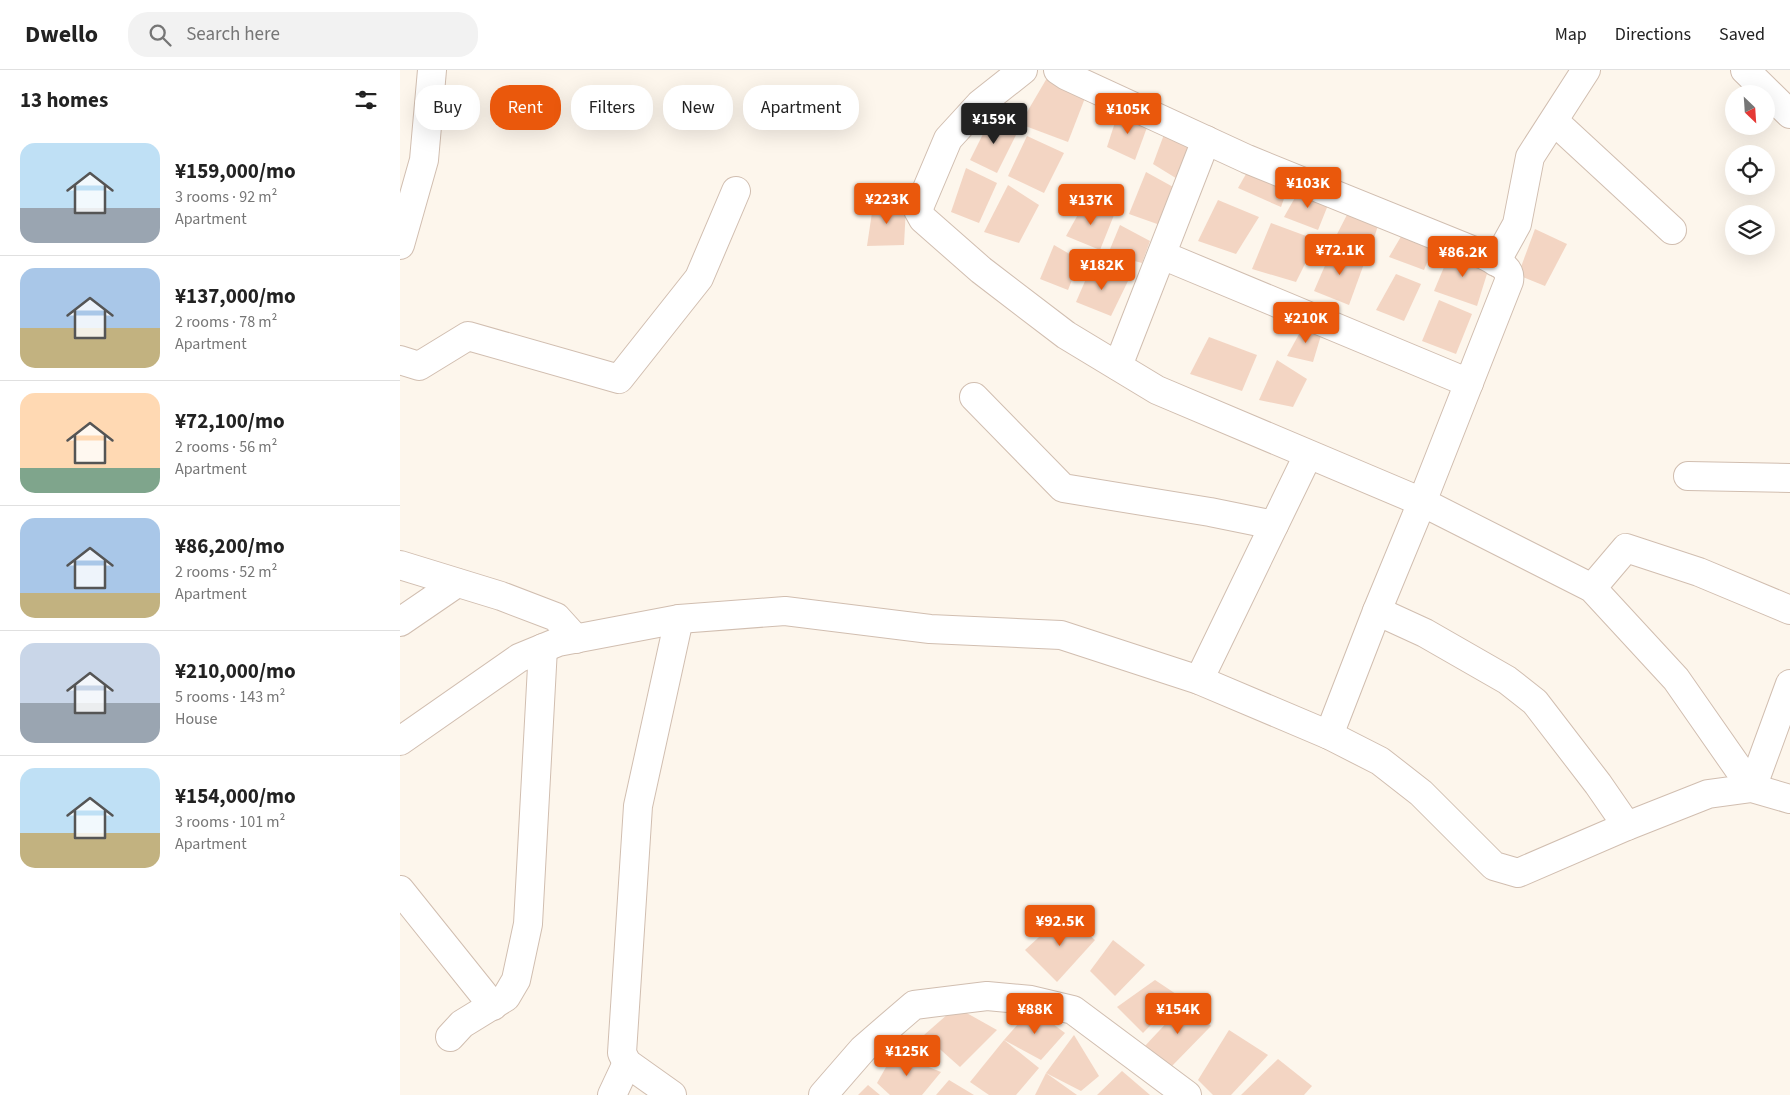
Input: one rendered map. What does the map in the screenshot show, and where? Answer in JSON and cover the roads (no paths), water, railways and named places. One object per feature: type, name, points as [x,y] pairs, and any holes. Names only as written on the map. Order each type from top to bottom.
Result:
[{"type":"street","points":[[400,245],[424,160],[432,70]]},
{"type":"street","points":[[1023,70],[980,104],[948,139],[918,210],[924,219],[989,276],[1066,335],[1157,390],[1422,502],[1592,588],[1676,679],[1752,788]]},
{"type":"street","points":[[1058,70],[1067,76],[1247,159],[1484,255],[1506,268],[1510,277],[1329,735]]},
{"type":"street","points":[[1496,262],[1517,224],[1530,157],[1586,70]]},
{"type":"street","points":[[1746,70],[1790,114]]},
{"type":"street","points":[[1554,121],[1672,230]]},
{"type":"street","points":[[1118,366],[1206,140]]},
{"type":"street","points":[[400,360],[419,366],[468,336],[620,379],[699,278],[736,191]]},
{"type":"street","points":[[1162,255],[1469,383]]},
{"type":"street","points":[[974,397],[1063,488],[1210,512],[1274,525]]},
{"type":"street","points":[[1198,680],[1308,454]]},
{"type":"street","points":[[1688,476],[1790,478]]},
{"type":"street","points":[[1592,588],[1626,548],[1699,572],[1790,610]]},
{"type":"street","points":[[400,565],[501,596],[556,617],[576,639]]},
{"type":"street","points":[[400,622],[457,583]]},
{"type":"street","points":[[1377,611],[1425,633],[1507,680],[1534,702],[1598,784],[1627,826]]},
{"type":"street","points":[[400,741],[520,658],[558,642],[679,619],[785,612],[930,629],[1061,634],[1198,680],[1329,735],[1380,761],[1421,794],[1494,866],[1518,873],[1627,826],[1708,794],[1752,788],[1790,799]]},
{"type":"street","points":[[672,1095],[627,1063],[622,1053],[638,806],[679,619]]},
{"type":"street","points":[[450,1037],[462,1024],[506,997],[516,980],[528,924],[543,648]]},
{"type":"street","points":[[1752,788],[1790,684]]},
{"type":"street","points":[[400,890],[493,1006]]},
{"type":"street","points":[[823,1095],[862,1050],[914,1006],[987,996],[1031,1000],[1073,1010],[1178,1092]]},
{"type":"street","points":[[612,1095],[627,1063]]}]
